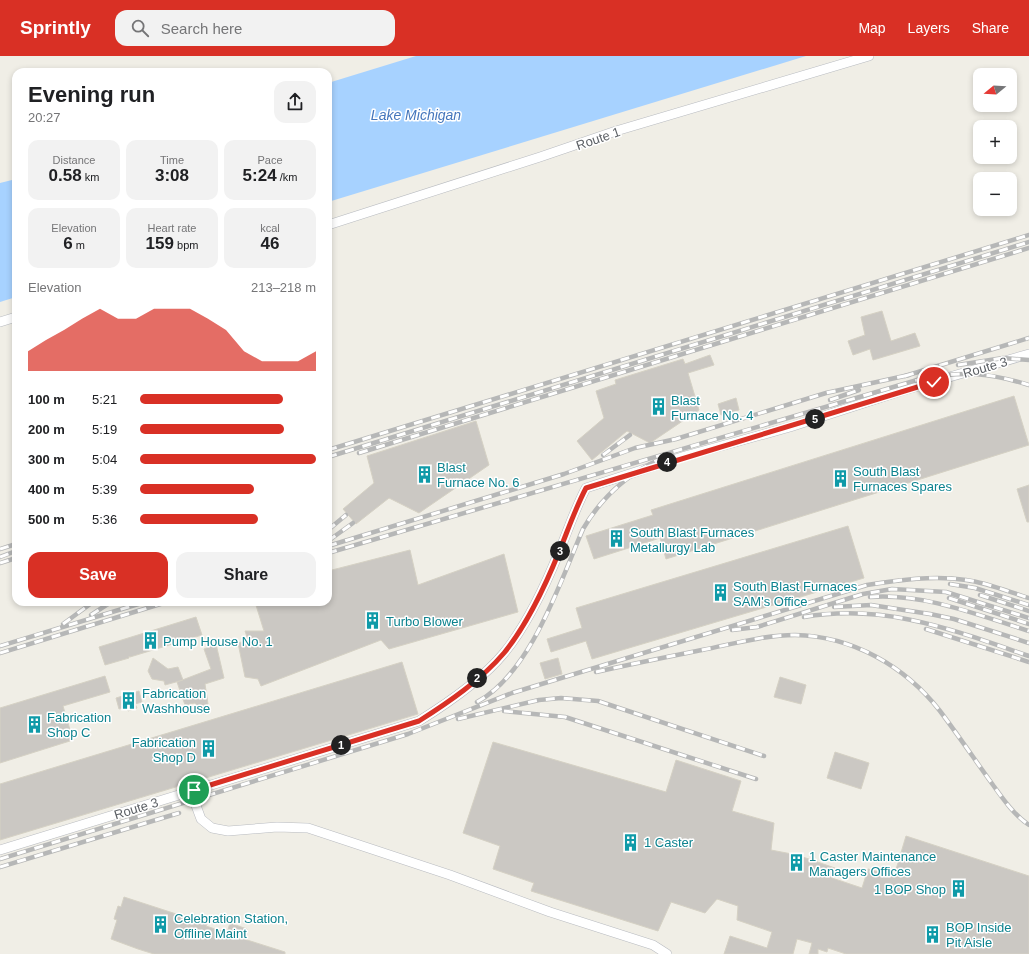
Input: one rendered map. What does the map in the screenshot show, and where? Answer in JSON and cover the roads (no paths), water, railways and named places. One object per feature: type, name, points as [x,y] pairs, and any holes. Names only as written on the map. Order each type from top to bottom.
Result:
[{"type":"street","name":"Route 1","points":[[332,224],[540,158],[616,131],[869,56]]},
{"type":"street","points":[[0,322],[12,318]]},
{"type":"street","name":"Route 3","points":[[0,850],[419,721],[451,701],[503,653],[524,624],[559,553],[574,512],[586,488],[685,456],[790,427],[901,391],[1029,354]]},
{"type":"street","points":[[191,792],[201,819],[212,828],[228,831],[277,827],[308,828],[450,875],[550,912],[653,945],[667,954]]},
{"type":"water","name":"Lake Michigan","points":[[416,56],[806,56],[332,201],[332,82]]},
{"type":"water","points":[[12,180],[12,298],[0,302],[0,183]]},
{"type":"railway","points":[[332,449],[1029,235]]},
{"type":"railway","points":[[332,456],[1029,242]]},
{"type":"railway","points":[[359,453],[1029,248]]},
{"type":"railway","points":[[905,376],[1029,338]]},
{"type":"railway","points":[[958,365],[1003,358],[1029,360]]},
{"type":"railway","points":[[332,552],[924,378],[952,374],[977,374],[1002,378],[1029,385]]},
{"type":"railway","points":[[332,545],[564,474],[635,448],[676,439],[826,393],[909,375]]},
{"type":"railway","points":[[830,400],[859,390]]},
{"type":"railway","points":[[603,455],[630,435]]},
{"type":"railway","points":[[477,702],[496,688],[513,670],[528,648],[554,599],[583,529],[598,507],[626,480],[648,465],[660,459]]},
{"type":"railway","points":[[332,527],[346,515]]},
{"type":"railway","points":[[332,538],[353,523]]},
{"type":"railway","points":[[0,549],[12,545]]},
{"type":"railway","points":[[0,557],[12,552]]},
{"type":"railway","points":[[0,563],[12,559]]},
{"type":"railway","points":[[0,859],[408,734],[512,693],[867,585],[891,581],[942,578],[982,583],[1029,598]]},
{"type":"railway","points":[[950,584],[975,588],[1029,605]]},
{"type":"railway","points":[[732,630],[757,627],[863,594],[892,589],[946,592],[1029,618]]},
{"type":"railway","points":[[980,595],[1029,611]]},
{"type":"railway","points":[[870,597],[910,598],[951,606],[1029,631]]},
{"type":"railway","points":[[949,598],[1029,624]]},
{"type":"railway","points":[[834,607],[871,605],[930,614],[954,619],[1029,643]]},
{"type":"railway","points":[[63,624],[88,606]]},
{"type":"railway","points":[[91,615],[105,606]]},
{"type":"railway","points":[[0,646],[132,606]]},
{"type":"railway","points":[[0,653],[154,606]]},
{"type":"railway","points":[[804,617],[834,614],[891,616],[946,629],[1029,656]]},
{"type":"railway","points":[[926,629],[1029,662]]},
{"type":"railway","points":[[596,672],[772,636],[795,635],[816,637],[837,641],[857,648],[876,656],[894,667],[911,680],[926,695],[947,720],[1005,801],[1014,812],[1029,825]]},
{"type":"railway","points":[[458,719],[539,700],[561,698],[598,701],[764,756]]},
{"type":"railway","points":[[504,711],[565,717],[756,779]]},
{"type":"railway","points":[[0,867],[179,813]]},
{"type":"place","name":"Blast Furnace No. 4","points":[[658,407]]},
{"type":"place","name":"Blast Furnace No. 6","points":[[424,474]]},
{"type":"place","name":"South Blast Furnaces Spares","points":[[840,478]]},
{"type":"place","name":"South Blast Furnaces Metallurgy Lab","points":[[617,539]]},
{"type":"place","name":"South Blast Furnaces SAM's Office","points":[[720,593]]},
{"type":"place","name":"Turbo Blower","points":[[373,621]]},
{"type":"place","name":"Pump House No. 1","points":[[150,641]]},
{"type":"place","name":"Fabrication Washhouse","points":[[129,700]]},
{"type":"place","name":"Fabrication Shop C","points":[[34,724]]},
{"type":"place","name":"Fabrication Shop D","points":[[209,749]]},
{"type":"place","name":"1 Caster","points":[[631,842]]},
{"type":"place","name":"1 Caster Maintenance Managers Offices","points":[[796,863]]},
{"type":"place","name":"1 BOP Shop","points":[[959,889]]},
{"type":"place","name":"Celebration Station, Offline Maint","points":[[161,925]]},
{"type":"place","name":"BOP Inside Pit Aisle","points":[[933,934]]}]
